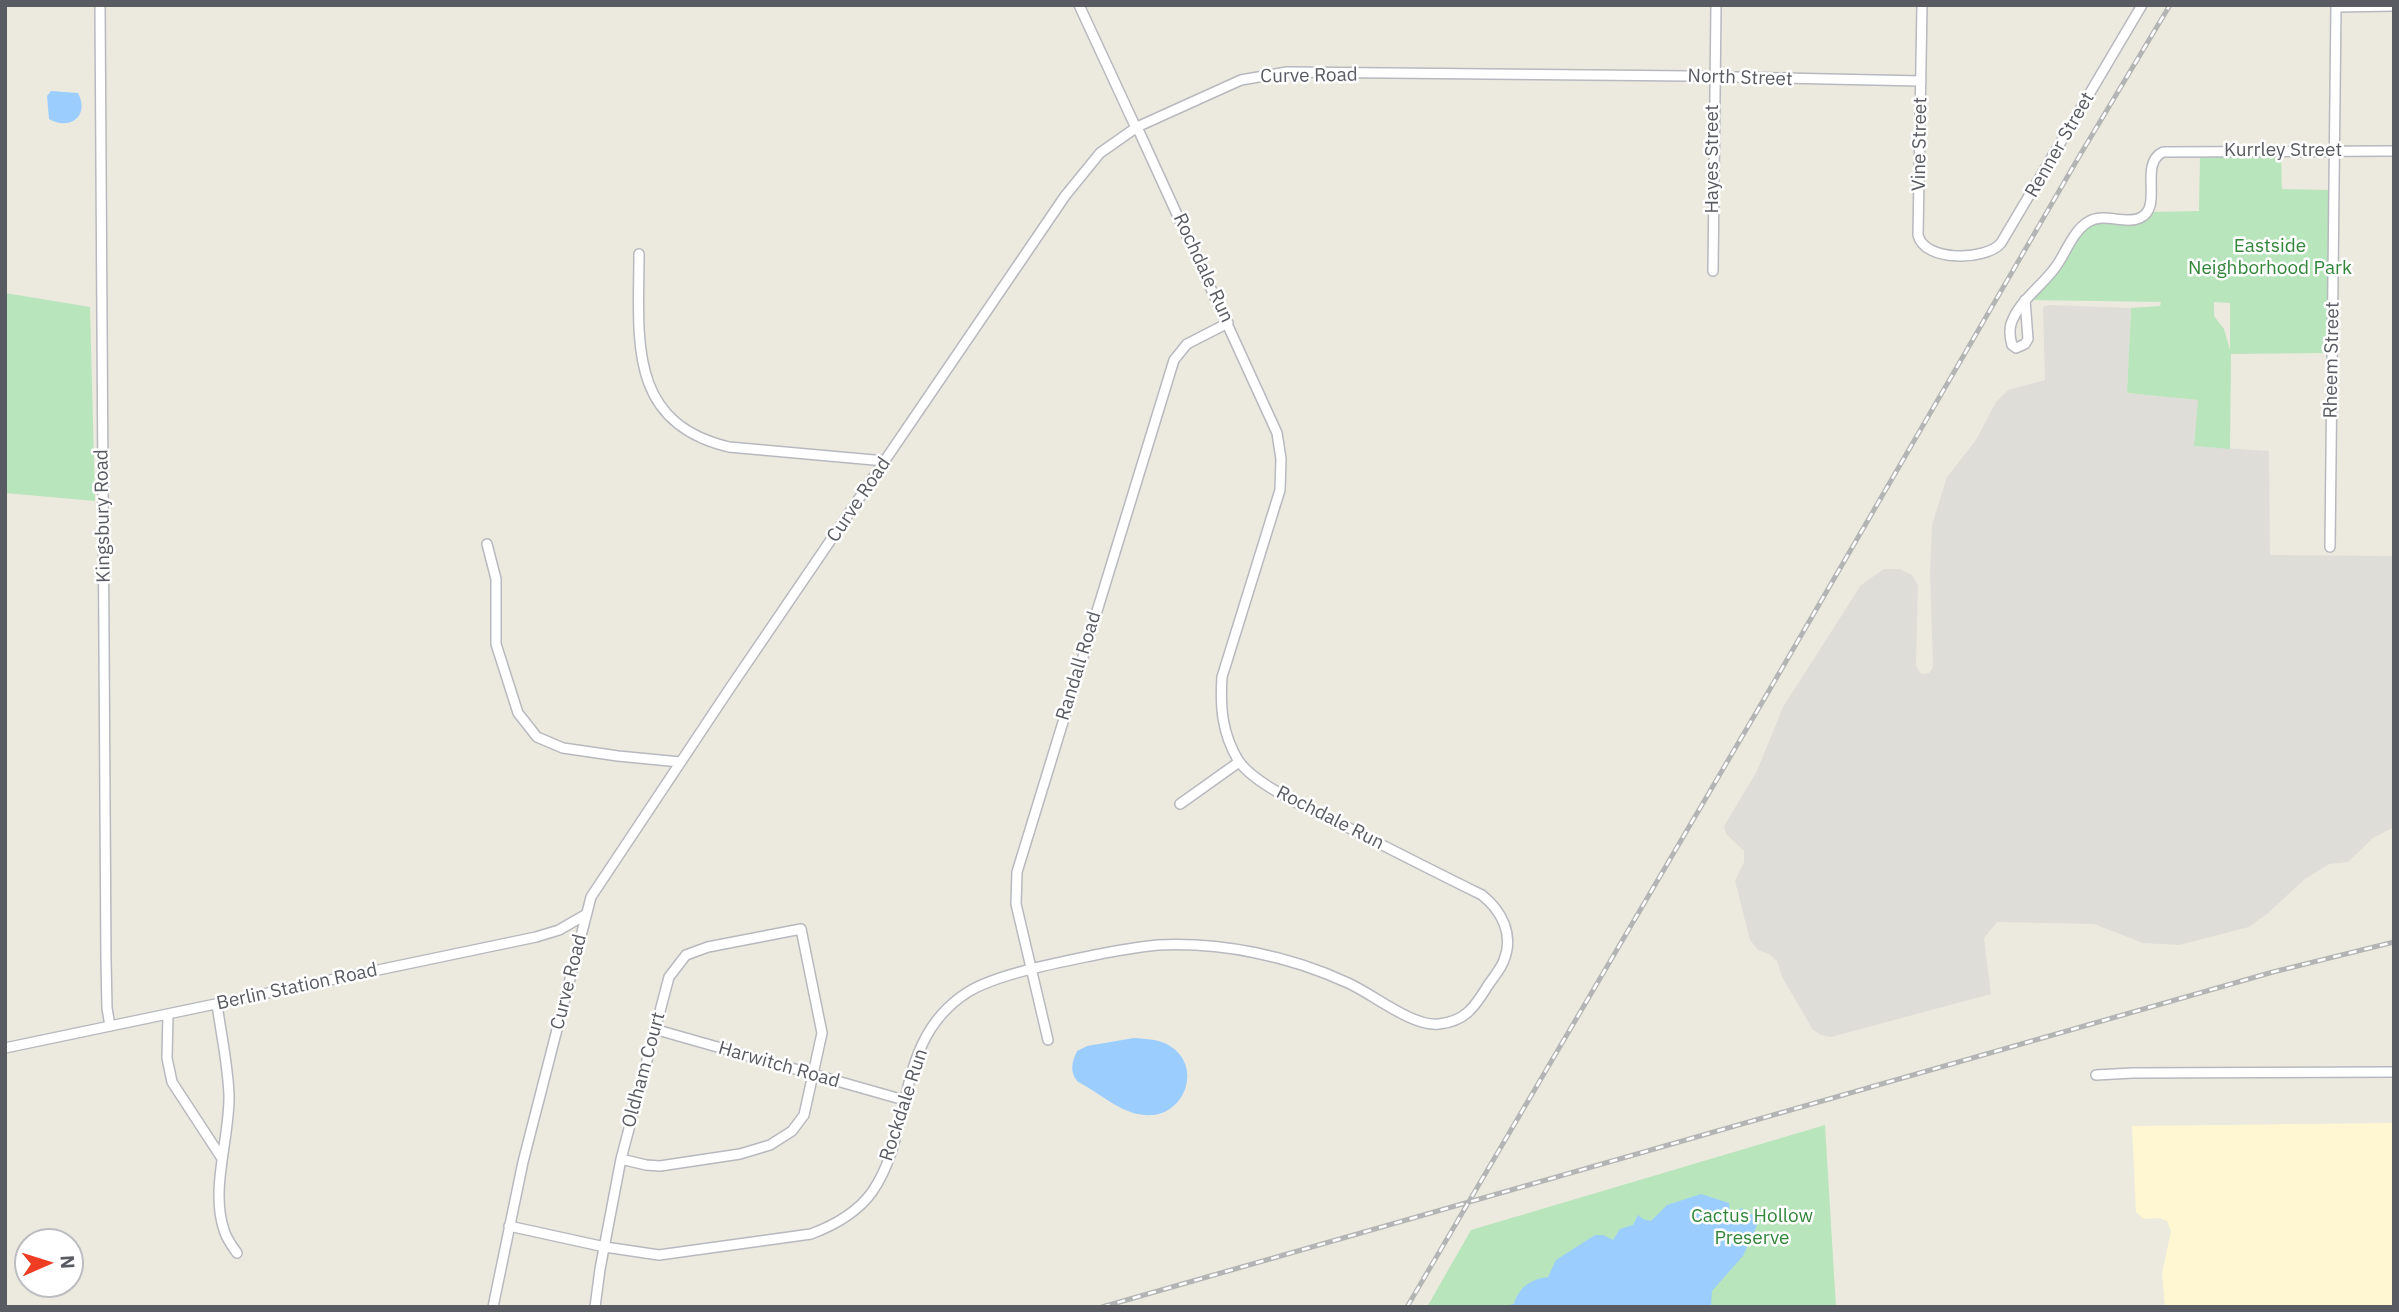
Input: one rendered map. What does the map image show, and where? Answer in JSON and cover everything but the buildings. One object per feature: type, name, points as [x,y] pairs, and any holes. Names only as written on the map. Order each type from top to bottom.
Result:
[{"type":"street","name":"Kingsbury Road","points":[[100,5],[106,960],[110,1026]]},
{"type":"street","name":"Rochdale Run","points":[[1079,5],[1278,433],[1280,490],[1222,677],[1220,702],[1223,727],[1240,762],[1273,790],[1482,895],[1495,905],[1504,921],[1507,944],[1504,961],[1473,1010],[1457,1019],[1437,1024],[1418,1020],[1336,978],[1287,960],[1231,948],[1157,946],[1094,956]]},
{"type":"street","name":"Hayes Street","points":[[1713,271],[1716,5]]},
{"type":"street","name":"Vine Street","points":[[1922,5],[1918,235],[1929,250],[1957,255]]},
{"type":"street","name":"Renner Street","points":[[1957,255],[1978,254],[1998,247],[2142,5]]},
{"type":"street","points":[[2336,6],[2394,6]]},
{"type":"street","name":"Rheem Street","points":[[2330,547],[2336,6]]},
{"type":"street","name":"Curve Road","points":[[494,1307],[509,1226],[591,897],[1082,172],[1112,143],[1137,128],[1241,80],[1272,74],[1559,76]]},
{"type":"street","name":"North Street","points":[[1559,76],[1921,81]]},
{"type":"street","name":"Kurrley Street","points":[[2025,300],[2055,269],[2079,230],[2090,220],[2140,218],[2146,214],[2150,206],[2152,162],[2157,155],[2173,150],[2394,152]]},
{"type":"street","points":[[639,254],[640,344],[645,375],[660,405],[684,428],[713,444],[729,447],[885,461]]},
{"type":"street","points":[[2025,300],[2028,339],[2025,344],[2016,348],[2011,345],[2010,325],[2025,300]]},
{"type":"street","name":"Randall Road","points":[[1048,1040],[1016,904],[1014,889],[1017,872],[1174,359],[1187,344],[1228,323]]},
{"type":"street","points":[[487,544],[496,579],[495,644],[518,713],[537,737],[563,748],[618,757],[680,762]]},
{"type":"street","points":[[1180,804],[1240,762]]},
{"type":"street","name":"Berlin Station Road","points":[[5,1048],[536,937],[559,930],[585,915]]},
{"type":"street","name":"Oldham Court","points":[[595,1307],[621,1160],[654,1029],[669,977],[686,955],[708,947],[802,929],[822,1033],[814,1074]]},
{"type":"street","name":"Rockdale Run","points":[[509,1226],[605,1247],[659,1255],[811,1234],[829,1227],[856,1210],[871,1194],[890,1155],[921,1047],[939,1018],[960,998],[994,979],[1094,956]]},
{"type":"street","points":[[217,1004],[229,1095],[227,1130],[221,1157],[220,1214],[224,1231],[237,1253]]},
{"type":"street","points":[[168,1014],[167,1058],[172,1083],[221,1157]]},
{"type":"street","name":"Harwitch Road","points":[[654,1029],[904,1100]]},
{"type":"street","points":[[2096,1075],[2394,1072]]},
{"type":"street","points":[[621,1160],[646,1166],[660,1166],[740,1154],[770,1145],[792,1130],[804,1115],[814,1074]]},
{"type":"shaded area","points":[[2043,307],[2131,308],[2127,393],[2198,400],[2195,446],[2269,451],[2270,555],[2394,556],[2394,827],[2373,838],[2348,862],[2329,864],[2305,879],[2249,927],[2179,945],[2143,943],[2094,924],[1997,922],[1984,938],[1991,994],[1831,1037],[1821,1035],[1813,1030],[1782,977],[1777,961],[1758,950],[1750,940],[1735,881],[1744,862],[1744,851],[1726,834],[1724,826],[1757,771],[1783,707],[1861,585],[1884,569],[1900,569],[1912,575],[1918,585],[1916,665],[1921,674],[1929,673],[1933,667],[1930,574],[1932,525],[1947,477],[1976,440],[1996,402],[2008,390],[2045,380]]},
{"type":"shaded area","points":[[2394,1123],[2394,1307],[2165,1307],[2162,1274],[2171,1231],[2167,1221],[2160,1218],[2144,1219],[2136,1212],[2132,1126]]},
{"type":"green space","name":"Eastside Neighborhood Park","points":[[2200,153],[2281,154],[2282,189],[2330,190],[2329,353],[2231,354],[2230,449],[2194,446],[2198,400],[2127,393],[2131,308],[2160,306],[2161,302],[2029,300],[2085,227],[2097,221],[2128,223],[2151,212],[2199,211]],"holes":[[[2214,302],[2230,303],[2230,350],[2224,329],[2214,316]]]},
{"type":"green space","points":[[5,293],[90,307],[95,501],[5,493]]},
{"type":"green space","name":"Cactus Hollow Preserve","points":[[1825,1125],[1836,1307],[1427,1307],[1471,1230]]},
{"type":"water","points":[[51,91],[78,93],[81,108],[76,119],[64,123],[49,119],[47,96]]},
{"type":"water","points":[[1134,1038],[1153,1040],[1170,1046],[1180,1055],[1186,1066],[1185,1090],[1170,1109],[1159,1114],[1145,1115],[1127,1111],[1078,1082],[1072,1071],[1077,1051],[1087,1046]]},
{"type":"water","points":[[1701,1194],[1729,1203],[1730,1213],[1736,1213],[1741,1208],[1760,1219],[1743,1256],[1712,1291],[1711,1307],[1497,1307],[1514,1304],[1526,1285],[1548,1277],[1556,1260],[1595,1235],[1603,1235],[1613,1240],[1620,1229],[1633,1225],[1638,1215],[1651,1221],[1667,1205]]},
{"type":"railway","points":[[1407,1307],[2170,5]]},
{"type":"railway","points":[[1102,1307],[2273,972],[2394,942]]}]
